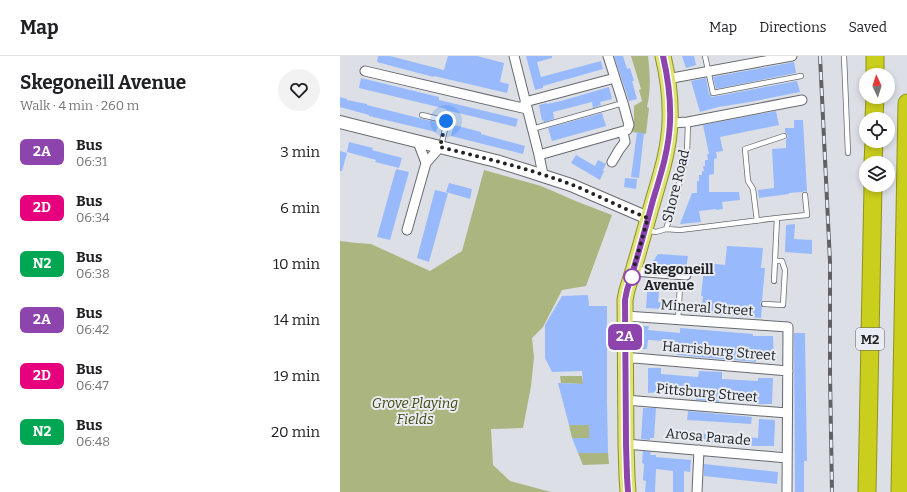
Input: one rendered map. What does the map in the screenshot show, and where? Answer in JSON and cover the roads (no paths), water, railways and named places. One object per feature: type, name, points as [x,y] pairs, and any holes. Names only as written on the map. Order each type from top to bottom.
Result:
[{"type":"highway","points":[[875,56],[875,68]]},
{"type":"highway","name":"M2","points":[[900,492],[907,103]]},
{"type":"highway","name":"M2","points":[[867,492],[873,192]]},
{"type":"main road","name":"Shore Road","points":[[646,224],[669,139],[670,122],[668,79],[663,56]]},
{"type":"main road","points":[[628,492],[625,359],[626,296],[646,224]]},
{"type":"street","points":[[514,56],[539,155],[542,175]]},
{"type":"street","points":[[539,155],[627,130],[629,125],[608,56]]},
{"type":"street","points":[[668,79],[779,57],[792,56]]},
{"type":"street","points":[[365,71],[526,105],[615,78]]},
{"type":"street","points":[[670,122],[688,122],[802,100]]},
{"type":"street","points":[[341,122],[514,166],[542,175],[571,185],[646,224]]},
{"type":"street","points":[[612,162],[626,142],[623,132]]},
{"type":"street","points":[[418,142],[426,163]]},
{"type":"street","points":[[407,230],[426,163],[440,147]]},
{"type":"street","points":[[633,271],[686,275]]},
{"type":"street","name":"Mineral Street","points":[[625,316],[788,327],[788,371]]},
{"type":"street","name":"Harrisburg Street","points":[[625,359],[634,358],[788,371]]},
{"type":"street","points":[[787,492],[788,371]]},
{"type":"street","name":"Pittsburg Street","points":[[626,400],[787,413]]},
{"type":"street","name":"Arosa Parade","points":[[626,444],[787,458]]},
{"type":"street","points":[[697,492],[699,450]]},
{"type":"lane","points":[[706,56],[713,92],[801,76]]},
{"type":"lane","points":[[844,56],[848,153]]},
{"type":"lane","points":[[532,130],[623,103]]},
{"type":"lane","points":[[422,115],[446,121],[440,147]]},
{"type":"lane","name":"Shore Road","points":[[646,224],[656,232],[666,229],[674,205],[687,153],[688,122]]},
{"type":"lane","points":[[756,221],[753,189],[748,181],[745,149],[784,136]]},
{"type":"lane","points":[[666,229],[680,230],[807,215],[805,195]]},
{"type":"lane","points":[[774,281],[777,218]]},
{"type":"lane","points":[[764,304],[783,305],[785,270],[782,261],[775,261]]},
{"type":"lane","points":[[686,275],[703,264]]},
{"type":"lane","points":[[678,320],[680,286]]},
{"type":"railway","points":[[820,56],[830,262],[832,492]]},
{"type":"place","name":"Skegoneill Avenue","points":[[632,277]]},
{"type":"park label","name":"Grove Playing Fields","points":[[415,412]]}]
